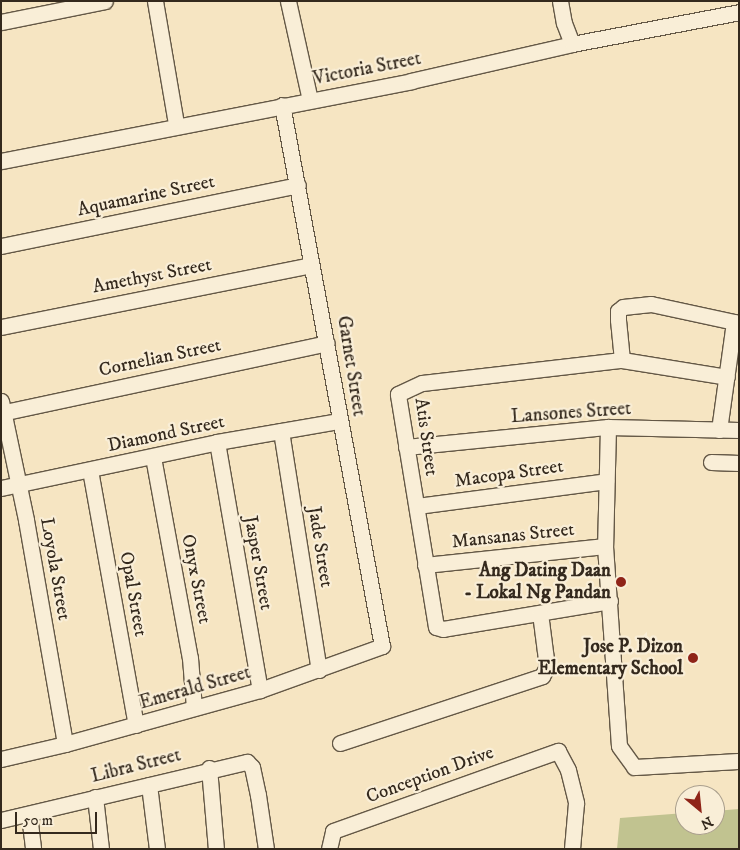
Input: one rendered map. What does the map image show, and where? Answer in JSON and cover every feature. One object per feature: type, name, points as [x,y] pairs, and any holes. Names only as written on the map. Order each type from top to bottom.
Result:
[{"type":"street","points":[[1,22],[105,1]]},
{"type":"street","points":[[155,1],[176,124]]},
{"type":"street","points":[[288,1],[310,100]]},
{"type":"street","points":[[560,1],[564,23],[572,44]]},
{"type":"street","name":"Victoria Street","points":[[1,161],[176,124],[310,100],[728,9]]},
{"type":"street","name":"Garnet Street","points":[[282,105],[327,343],[339,421],[380,632]]},
{"type":"street","name":"Aquamarine Street","points":[[1,246],[298,185]]},
{"type":"street","name":"Amethyst Street","points":[[1,327],[311,265]]},
{"type":"street","points":[[622,360],[618,311],[623,306],[651,304],[736,322],[719,430]]},
{"type":"street","name":"Cornelian Street","points":[[2,409],[327,343]]},
{"type":"street","name":"Atis Street","points":[[540,613],[443,629],[433,622],[417,506],[397,398],[406,388],[422,383],[622,360],[727,377]]},
{"type":"street","name":"Loyola Street","points":[[2,409],[18,484],[65,744]]},
{"type":"street","name":"Diamond Street","points":[[1,488],[217,442],[339,421]]},
{"type":"street","points":[[608,427],[605,546],[619,746],[634,767],[739,761]]},
{"type":"street","name":"Lansones Street","points":[[406,447],[608,427],[739,430]]},
{"type":"street","name":"Jade Street","points":[[281,431],[319,670]]},
{"type":"street","name":"Jasper Street","points":[[217,442],[260,690]]},
{"type":"street","name":"Onyx Street","points":[[153,457],[190,658],[194,708]]},
{"type":"street","points":[[711,462],[739,463]]},
{"type":"street","name":"Opal Street","points":[[90,470],[136,725]]},
{"type":"street","name":"Macopa Street","points":[[417,506],[606,481]]},
{"type":"street","name":"Mansanas Street","points":[[425,565],[605,546]]},
{"type":"street","points":[[340,744],[542,676],[547,667],[540,613],[610,602]]},
{"type":"street","name":"Emerald Street","points":[[1,759],[65,744],[260,690],[379,649],[382,642],[380,632]]},
{"type":"street","name":"Conception Drive","points":[[329,849],[333,831],[558,751],[568,770],[576,803],[572,849]]},
{"type":"street","name":"Libra Street","points":[[1,820],[29,815],[149,785],[209,768],[249,763],[258,795],[266,849]]},
{"type":"street","points":[[209,768],[216,849]]},
{"type":"street","points":[[149,785],[157,849]]},
{"type":"street","points":[[96,797],[101,849]]},
{"type":"street","points":[[29,815],[33,849]]},
{"type":"green space","points":[[739,809],[739,849],[617,849],[620,818],[675,814],[675,835],[725,835],[725,810]]},
{"type":"place","name":"Ang Dating Daan - Lokal Ng Pandan","points":[[621,582]]},
{"type":"place","name":"Jose P. Dizon Elementary School","points":[[693,658]]}]
